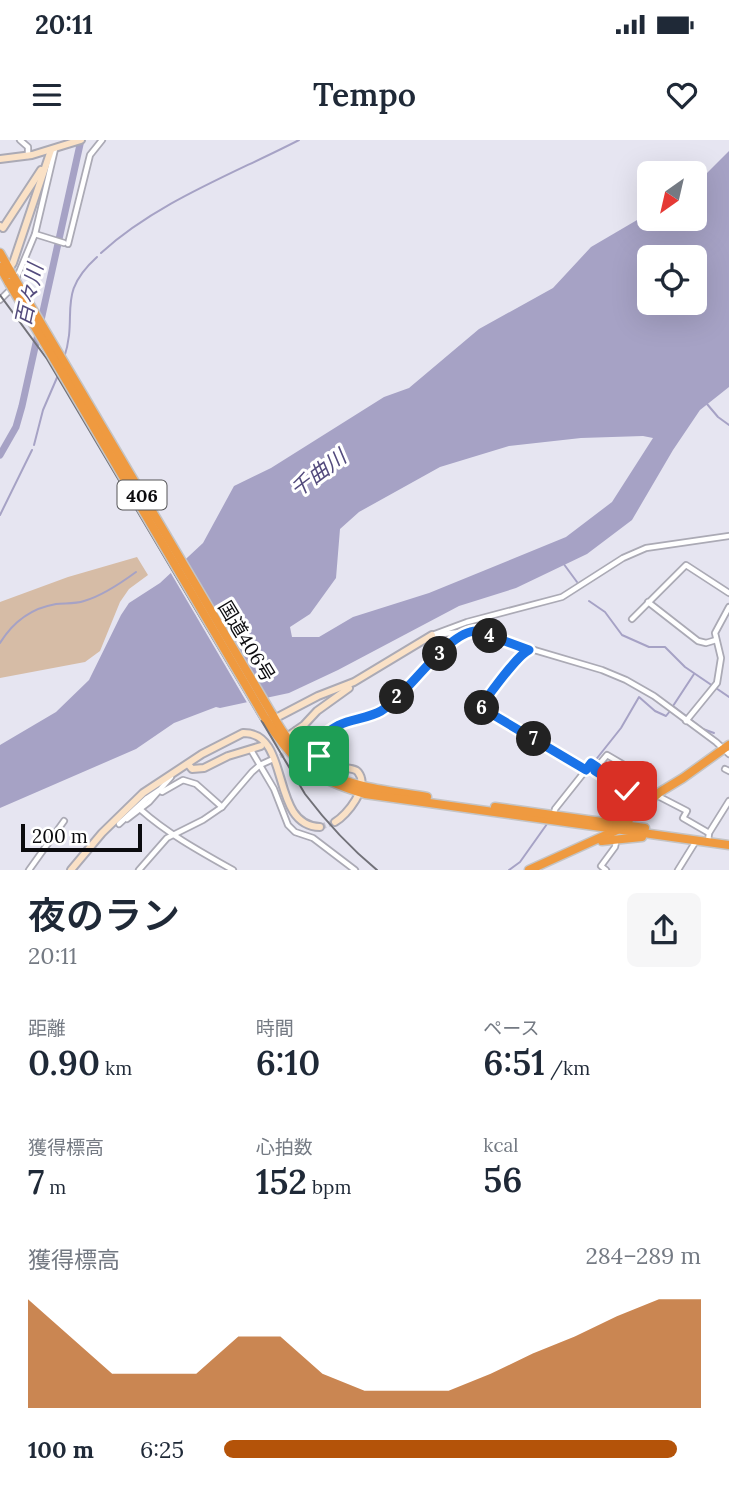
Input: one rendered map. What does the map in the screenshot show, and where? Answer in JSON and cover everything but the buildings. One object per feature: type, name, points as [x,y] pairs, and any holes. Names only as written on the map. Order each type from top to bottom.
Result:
[{"type":"highway","name":"国道406号","points":[[0,253],[8,274],[270,717],[281,743],[304,768],[324,780],[359,789],[553,818],[619,831]]},
{"type":"highway","points":[[530,870],[560,854],[619,831],[656,795],[727,749]]},
{"type":"highway","name":"国道406号","points":[[553,818],[619,831]]},
{"type":"highway","points":[[586,826],[593,833],[592,842]]},
{"type":"highway","points":[[619,831],[696,841],[709,837]]},
{"type":"highway","points":[[619,831],[709,837],[729,843]]},
{"type":"street","points":[[20,140],[28,148],[28,156]]},
{"type":"street","points":[[0,159],[28,156],[81,140]]},
{"type":"street","points":[[35,234],[66,243],[90,155],[102,140]]},
{"type":"street","points":[[8,274],[47,164],[56,149]]},
{"type":"street","points":[[0,300],[10,292],[35,234],[56,149]]},
{"type":"street","points":[[1,229],[43,165],[47,164]]},
{"type":"street","points":[[270,717],[354,682],[432,635],[467,622],[562,597],[623,558],[646,548],[729,536]]},
{"type":"street","points":[[632,619],[686,565],[729,593]]},
{"type":"street","points":[[648,602],[698,641],[706,643],[716,640]]},
{"type":"street","points":[[686,721],[714,687],[721,659],[716,640],[717,628],[729,607]]},
{"type":"street","points":[[304,746],[318,741],[342,724],[381,712],[449,645],[470,631]]},
{"type":"street","points":[[432,635],[477,631],[529,650],[602,670],[654,696],[727,749]]},
{"type":"street","points":[[529,650],[521,654],[480,707],[586,770]]},
{"type":"street","points":[[335,822],[351,809],[359,789],[360,778],[355,769],[331,765],[304,746],[293,733],[317,711],[354,685],[354,682]]},
{"type":"street","points":[[71,870],[102,833],[144,793],[175,771],[243,733],[256,735],[270,751],[277,764],[289,804],[298,817],[309,827],[320,827]]},
{"type":"street","points":[[188,764],[197,770],[228,756],[261,746]]},
{"type":"street","points":[[251,750],[274,789],[288,825],[295,832],[313,838],[355,870]]},
{"type":"street","points":[[607,755],[643,776],[638,784],[627,791],[595,771],[597,767],[607,755]]},
{"type":"street","points":[[139,870],[174,833],[203,820],[222,807],[260,765],[271,760]]},
{"type":"street","points":[[553,818],[591,763],[597,767]]},
{"type":"street","points":[[102,833],[141,810],[175,771]]},
{"type":"street","points":[[159,790],[164,792],[174,784],[187,780],[222,807]]},
{"type":"street","points":[[119,824],[159,790]]},
{"type":"street","points":[[656,795],[687,811],[683,818],[709,837],[729,801]]},
{"type":"street","points":[[141,810],[160,827],[233,870]]},
{"type":"street","points":[[29,870],[64,821]]},
{"type":"street","points":[[596,870],[599,865],[604,868],[615,847],[619,831]]},
{"type":"street","points":[[678,870],[696,841]]},
{"type":"shaded area","points":[[137,557],[148,575],[129,589],[120,602],[100,651],[85,662],[0,678],[0,602],[68,577]]},
{"type":"water","name":"千曲川","points":[[729,151],[729,387],[700,410],[632,520],[587,554],[516,588],[459,606],[289,693],[216,707],[174,723],[136,749],[0,808],[0,745],[56,712],[89,680],[129,603],[160,583],[203,543],[234,486],[271,468],[384,397],[409,388],[479,329],[553,288],[591,247],[637,220],[637,231],[707,231],[707,173]],"holes":[[[581,438],[653,438],[612,502],[566,537],[429,593],[353,617],[319,637],[292,637],[290,627],[310,614],[336,578],[340,529],[359,512],[440,467],[509,446]]]},
{"type":"pier","points":[[183,557],[269,701],[249,706],[169,570]]},
{"type":"waterway","name":"百々川","points":[[0,455],[16,427],[22,406],[81,140]]},
{"type":"waterway","points":[[101,253],[123,235],[171,204],[299,140]]},
{"type":"waterway","points":[[64,358],[70,329],[72,294],[84,270],[97,257]]},
{"type":"waterway","points":[[34,445],[43,410],[59,373]]},
{"type":"waterway","points":[[707,404],[729,425]]},
{"type":"waterway","points":[[0,515],[32,450]]},
{"type":"waterway","points":[[563,563],[577,582]]},
{"type":"waterway","points":[[0,643],[17,622],[31,613],[47,606],[91,599],[136,572]]},
{"type":"waterway","points":[[589,601],[605,612],[622,635],[649,647],[665,647],[685,667],[729,697]]},
{"type":"waterway","points":[[694,674],[673,706],[703,729],[714,733]]},
{"type":"waterway","points":[[594,762],[621,728],[639,697],[655,711],[666,716],[670,711]]},
{"type":"waterway","points":[[557,810],[590,769]]},
{"type":"waterway","points":[[509,870],[520,862],[547,824]]},
{"type":"tunnel","points":[[274,759],[302,746]]},
{"type":"tunnel","points":[[320,827],[335,822]]},
{"type":"railway","points":[[0,295],[47,359],[305,794],[339,834],[377,870]]},
{"type":"route","points":[[319,756],[307,745],[318,741],[342,724],[381,712],[454,640],[470,631],[477,631],[529,650],[521,654],[480,707],[586,770],[591,763],[597,767],[595,771],[627,791]]}]
